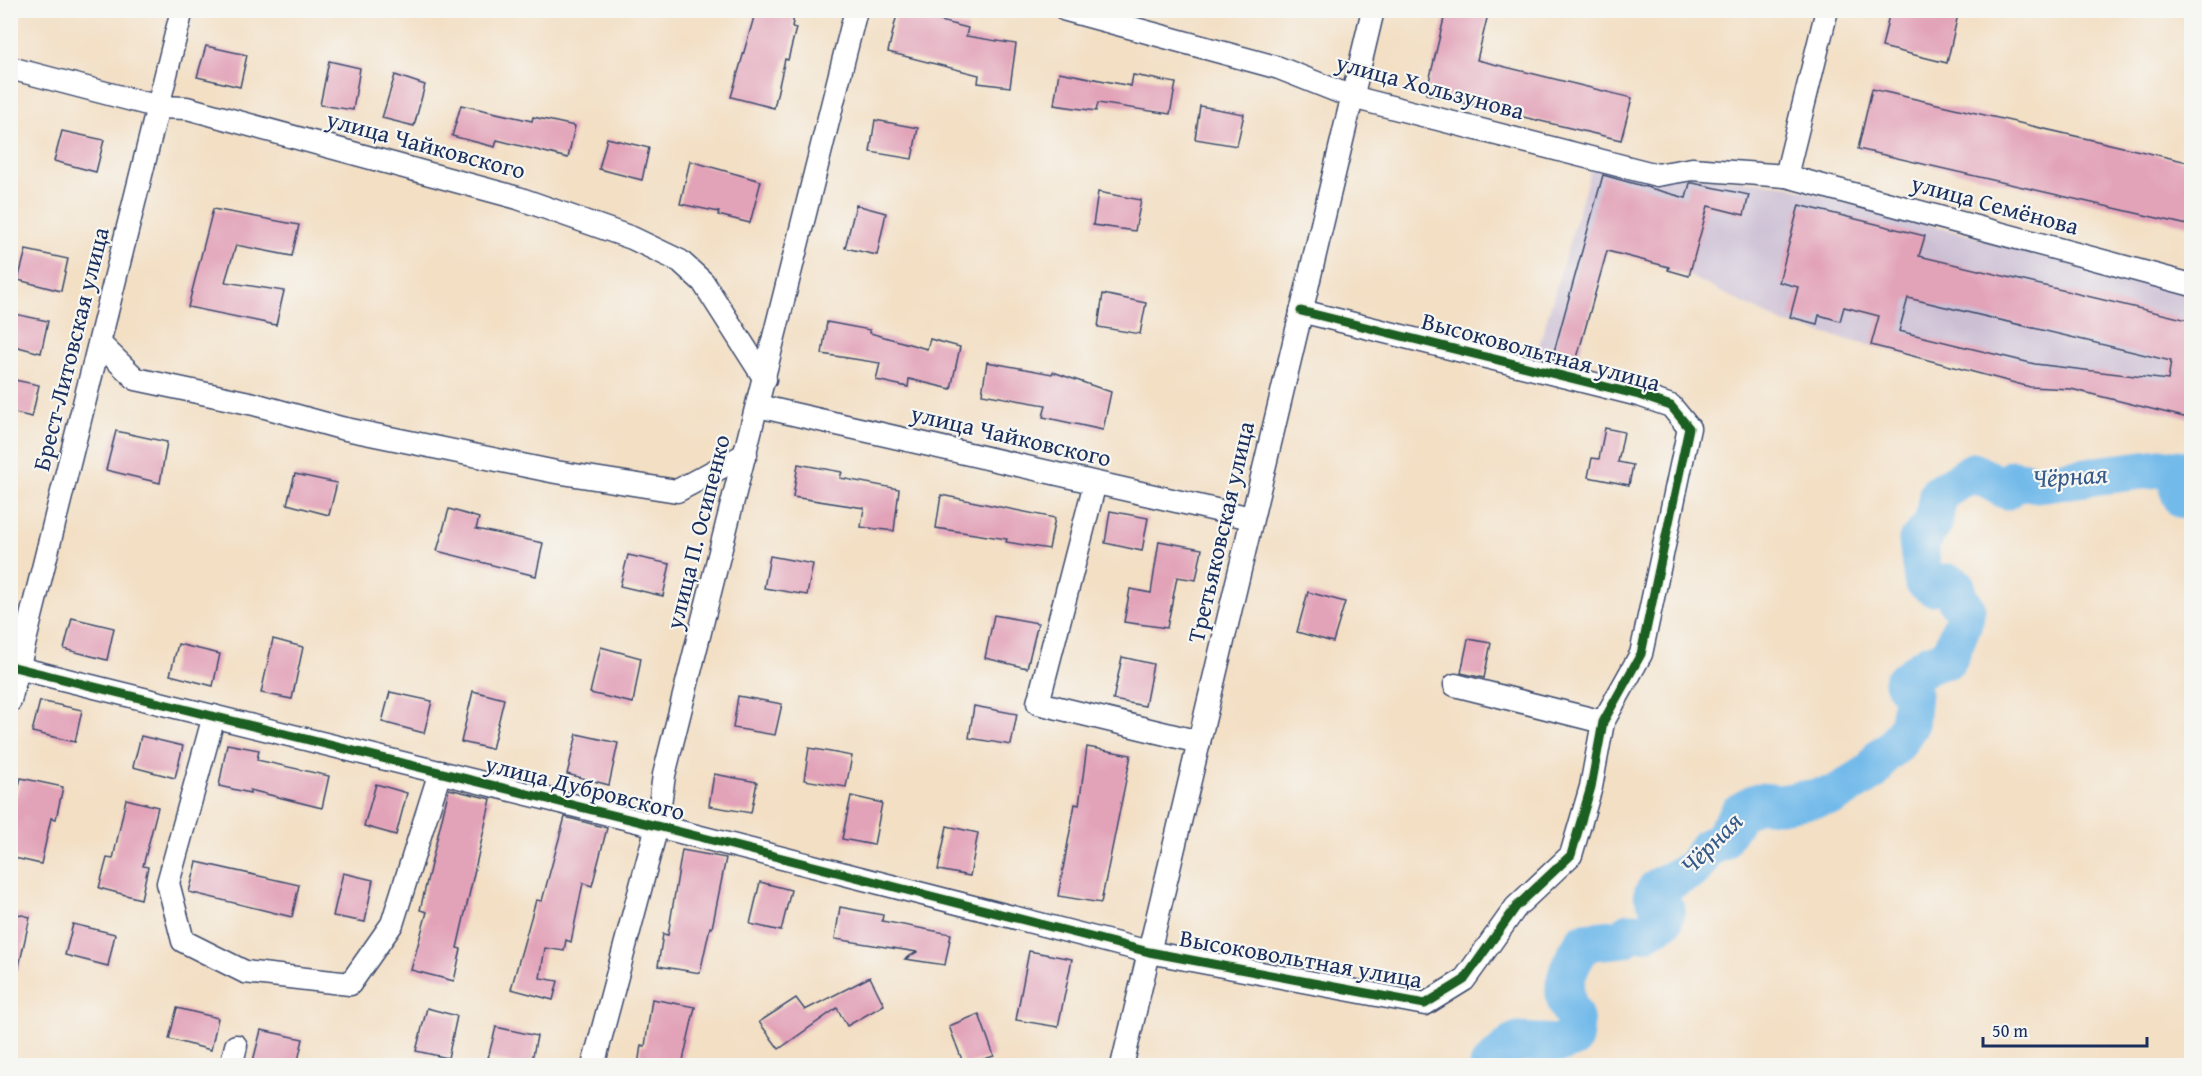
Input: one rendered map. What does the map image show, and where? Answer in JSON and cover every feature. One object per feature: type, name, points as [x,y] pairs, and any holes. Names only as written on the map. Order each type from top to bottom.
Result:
[{"type":"street","name":"Брест-Литовская улица","points":[[10,701],[15,667],[100,344],[182,10]]},
{"type":"street","name":"улица П. Осипенко","points":[[593,1065],[657,826],[664,775],[856,10]]},
{"type":"street","name":"улица Хользунова","points":[[1066,10],[1279,68],[1352,97],[1657,175],[1692,169],[1785,176]]},
{"type":"street","name":"Третьяковская улица","points":[[1122,1065],[1373,10]]},
{"type":"street","points":[[1785,176],[1827,10]]},
{"type":"street","name":"улица Чайковского","points":[[10,68],[159,107],[187,108],[518,198],[632,238],[680,261],[703,282],[765,379]]},
{"type":"street","name":"улица Семёнова","points":[[1785,176],[2192,285]]},
{"type":"street","name":"Высоковольтная улица","points":[[1149,952],[1425,1004],[1464,981],[1516,907],[1571,855],[1591,787],[1603,722],[1641,654],[1689,428],[1671,406],[1301,311]]},
{"type":"street","points":[[100,344],[136,379],[254,404],[341,428],[556,472],[677,491],[746,454]]},
{"type":"street","name":"улица Чайковского","points":[[758,406],[1251,518]]},
{"type":"street","points":[[1095,483],[1038,703],[1199,742]]},
{"type":"street","name":"улица Дубровского","points":[[15,667],[657,826],[1149,952]]},
{"type":"street","points":[[1455,685],[1603,722]]},
{"type":"street","points":[[214,716],[168,883],[183,941],[245,972],[350,984],[392,924],[440,772]]},
{"type":"shaded area","points":[[1592,165],[1783,185],[2191,295],[2191,419],[2071,389],[2030,387],[1783,323],[1689,276],[1668,270],[1610,242],[1575,369],[1532,370]]},
{"type":"building","points":[[756,10],[795,10],[792,27],[796,28],[788,60],[785,59],[774,108],[731,97]]},
{"type":"building","points":[[898,10],[968,28],[966,36],[1016,44],[1010,87],[978,83],[979,75],[888,52]]},
{"type":"building","points":[[1446,10],[1489,10],[1477,60],[1632,98],[1621,140],[1426,94]]},
{"type":"building","points":[[1890,10],[1959,10],[1947,63],[1882,47]]},
{"type":"building","points":[[206,46],[247,55],[240,87],[197,77]]},
{"type":"building","points":[[329,61],[360,68],[353,110],[320,105]]},
{"type":"building","points":[[1059,72],[1131,86],[1133,75],[1176,83],[1170,114],[1098,103],[1096,111],[1054,105]]},
{"type":"building","points":[[395,75],[425,85],[414,126],[382,118]]},
{"type":"building","points":[[1872,89],[2192,163],[2192,226],[1858,149]]},
{"type":"building","points":[[461,105],[532,121],[533,117],[575,126],[568,158],[497,140],[495,147],[452,136]]},
{"type":"building","points":[[1200,106],[1244,114],[1237,146],[1195,139]]},
{"type":"building","points":[[875,120],[918,128],[912,159],[870,152]]},
{"type":"building","points":[[62,131],[104,140],[96,172],[54,161]]},
{"type":"building","points":[[607,138],[649,148],[642,180],[599,169]]},
{"type":"building","points":[[690,161],[761,181],[750,223],[718,215],[719,212],[680,204]]},
{"type":"building","points":[[1603,175],[1686,198],[1690,183],[1749,195],[1744,215],[1708,206],[1689,276],[1668,270],[1669,267],[1607,251],[1575,365],[1552,359]]},
{"type":"building","points":[[1098,192],[1141,200],[1135,231],[1093,225]]},
{"type":"building","points":[[856,205],[886,213],[877,255],[845,248]]},
{"type":"building","points":[[1799,205],[1925,236],[1919,256],[2192,321],[2192,419],[2071,389],[2030,387],[1871,345],[1879,316],[1844,307],[1840,321],[1819,315],[1817,324],[1790,317],[1798,287],[1779,282]],"holes":[[[1908,298],[2171,361],[2168,380],[2035,364],[1899,331]]]},
{"type":"building","points":[[213,209],[299,225],[292,256],[236,245],[225,282],[284,291],[276,325],[188,307]]},
{"type":"building","points":[[26,250],[68,259],[61,291],[18,280]]},
{"type":"building","points":[[1103,294],[1146,303],[1140,334],[1098,327]]},
{"type":"building","points":[[10,313],[48,321],[41,353],[10,345]]},
{"type":"building","points":[[827,322],[870,330],[870,333],[927,349],[930,339],[960,347],[951,389],[909,379],[908,387],[876,380],[880,363],[822,354]]},
{"type":"building","points":[[987,362],[1052,374],[1053,372],[1111,392],[1103,430],[1043,417],[1046,405],[982,394]]},
{"type":"building","points":[[10,379],[39,385],[32,417],[10,412]]},
{"type":"building","points":[[1605,428],[1624,432],[1618,462],[1633,465],[1629,485],[1588,477],[1592,458],[1599,459]]},
{"type":"building","points":[[116,431],[167,442],[160,483],[106,470]]},
{"type":"building","points":[[798,464],[842,472],[840,478],[899,489],[894,531],[861,527],[864,508],[793,497]]},
{"type":"building","points":[[295,474],[337,483],[329,515],[287,504]]},
{"type":"building","points":[[941,495],[1055,518],[1049,549],[1006,542],[1007,539],[936,528]]},
{"type":"building","points":[[449,509],[479,518],[476,529],[543,543],[536,576],[437,551]]},
{"type":"building","points":[[1110,511],[1148,518],[1142,551],[1105,543]]},
{"type":"building","points":[[1159,541],[1202,549],[1196,580],[1177,577],[1167,628],[1124,622],[1130,589],[1151,593]]},
{"type":"building","points":[[628,555],[670,564],[663,596],[620,586]]},
{"type":"building","points":[[770,556],[813,564],[807,595],[764,588]]},
{"type":"building","points":[[1308,592],[1345,602],[1333,642],[1297,632]]},
{"type":"building","points":[[994,615],[1038,623],[1027,668],[985,658]]},
{"type":"building","points":[[72,618],[114,628],[107,660],[64,649]]},
{"type":"building","points":[[273,639],[303,647],[292,699],[261,693]]},
{"type":"building","points":[[1468,639],[1491,643],[1484,678],[1461,673]]},
{"type":"building","points":[[178,644],[220,654],[213,686],[170,675]]},
{"type":"building","points":[[601,647],[641,658],[633,703],[590,693]]},
{"type":"building","points":[[1122,657],[1153,664],[1145,706],[1113,700]]},
{"type":"building","points":[[473,691],[504,699],[492,749],[461,742]]},
{"type":"building","points":[[390,692],[432,701],[424,733],[382,722]]},
{"type":"building","points":[[738,696],[782,704],[775,735],[733,728]]},
{"type":"building","points":[[40,701],[82,710],[75,742],[32,732]]},
{"type":"building","points":[[974,706],[1017,714],[1011,745],[969,738]]},
{"type":"building","points":[[577,734],[618,743],[609,785],[567,774]]},
{"type":"building","points":[[141,736],[183,746],[175,778],[133,767]]},
{"type":"building","points":[[227,744],[259,750],[257,760],[329,776],[322,808],[250,790],[250,793],[219,786]]},
{"type":"building","points":[[1087,747],[1131,755],[1101,903],[1058,896],[1075,804],[1079,805]]},
{"type":"building","points":[[809,748],[852,756],[846,787],[804,780]]},
{"type":"building","points":[[714,774],[757,782],[751,813],[709,806]]},
{"type":"building","points":[[21,778],[63,787],[56,819],[51,818],[41,864],[10,857],[10,818]]},
{"type":"building","points":[[376,784],[407,793],[396,835],[364,826]]},
{"type":"building","points":[[449,789],[491,799],[457,948],[461,949],[454,981],[411,970],[427,912],[420,910]]},
{"type":"building","points":[[851,796],[882,803],[874,845],[842,839]]},
{"type":"building","points":[[126,799],[158,807],[143,866],[148,867],[141,899],[99,888],[107,858],[113,859]]},
{"type":"building","points":[[565,817],[607,828],[592,886],[583,883],[571,942],[566,940],[564,951],[545,948],[540,978],[558,981],[553,1000],[511,989],[536,900],[542,901]]},
{"type":"building","points":[[947,826],[978,833],[970,876],[938,870]]},
{"type":"building","points":[[682,850],[726,858],[700,973],[658,966],[663,934],[668,935]]},
{"type":"building","points":[[197,862],[299,885],[292,917],[189,892]]},
{"type":"building","points":[[343,873],[373,880],[365,922],[333,916]]},
{"type":"building","points":[[760,882],[791,890],[781,931],[750,924]]},
{"type":"building","points":[[840,907],[883,915],[882,921],[951,934],[945,965],[905,959],[917,952],[835,939]]},
{"type":"building","points":[[10,912],[30,917],[18,971],[10,970]]},
{"type":"building","points":[[73,924],[115,934],[108,966],[65,955]]},
{"type":"building","points":[[1029,951],[1072,959],[1058,1027],[1016,1020]]},
{"type":"building","points":[[870,977],[884,1005],[847,1026],[837,1008],[779,1049],[759,1022],[796,998],[805,1010]]},
{"type":"building","points":[[652,999],[695,1007],[682,1065],[638,1065],[641,1045],[645,1046]]},
{"type":"building","points":[[177,1008],[218,1018],[211,1050],[169,1039]]},
{"type":"building","points":[[427,1008],[457,1016],[448,1058],[416,1051]]},
{"type":"building","points":[[979,1014],[994,1056],[964,1065],[949,1026]]},
{"type":"building","points":[[496,1027],[537,1036],[531,1065],[519,1065],[488,1058]]},
{"type":"building","points":[[261,1030],[303,1039],[297,1065],[272,1065],[253,1061]]},
{"type":"waterway","name":"Чёрная","points":[[1489,1066],[1516,1042],[1559,1044],[1573,1039],[1575,1023],[1566,1001],[1565,987],[1570,966],[1584,942],[1624,938],[1629,932],[1643,932],[1663,921],[1666,911],[1661,909],[1653,894],[1658,887],[1693,869],[1708,847],[1720,842],[1739,813],[1758,802],[1780,804],[1835,795],[1873,771],[1881,757],[1895,746],[1909,725],[1912,694],[1903,682],[1929,663],[1948,659],[1964,620],[1966,607],[1957,601],[1956,586],[1948,583],[1931,586],[1923,580],[1918,541],[1933,524],[1938,494],[1973,472],[2007,490],[2007,484],[2013,479],[2038,483],[2159,468],[2187,470],[2190,477],[2179,491],[2183,499],[2192,501]]},
{"type":"cycle path","points":[[10,666],[657,826],[1149,952],[1425,1004],[1464,980],[1516,907],[1571,855],[1591,787],[1603,722],[1641,654],[1689,428],[1671,406],[1639,395],[1301,311]]}]
